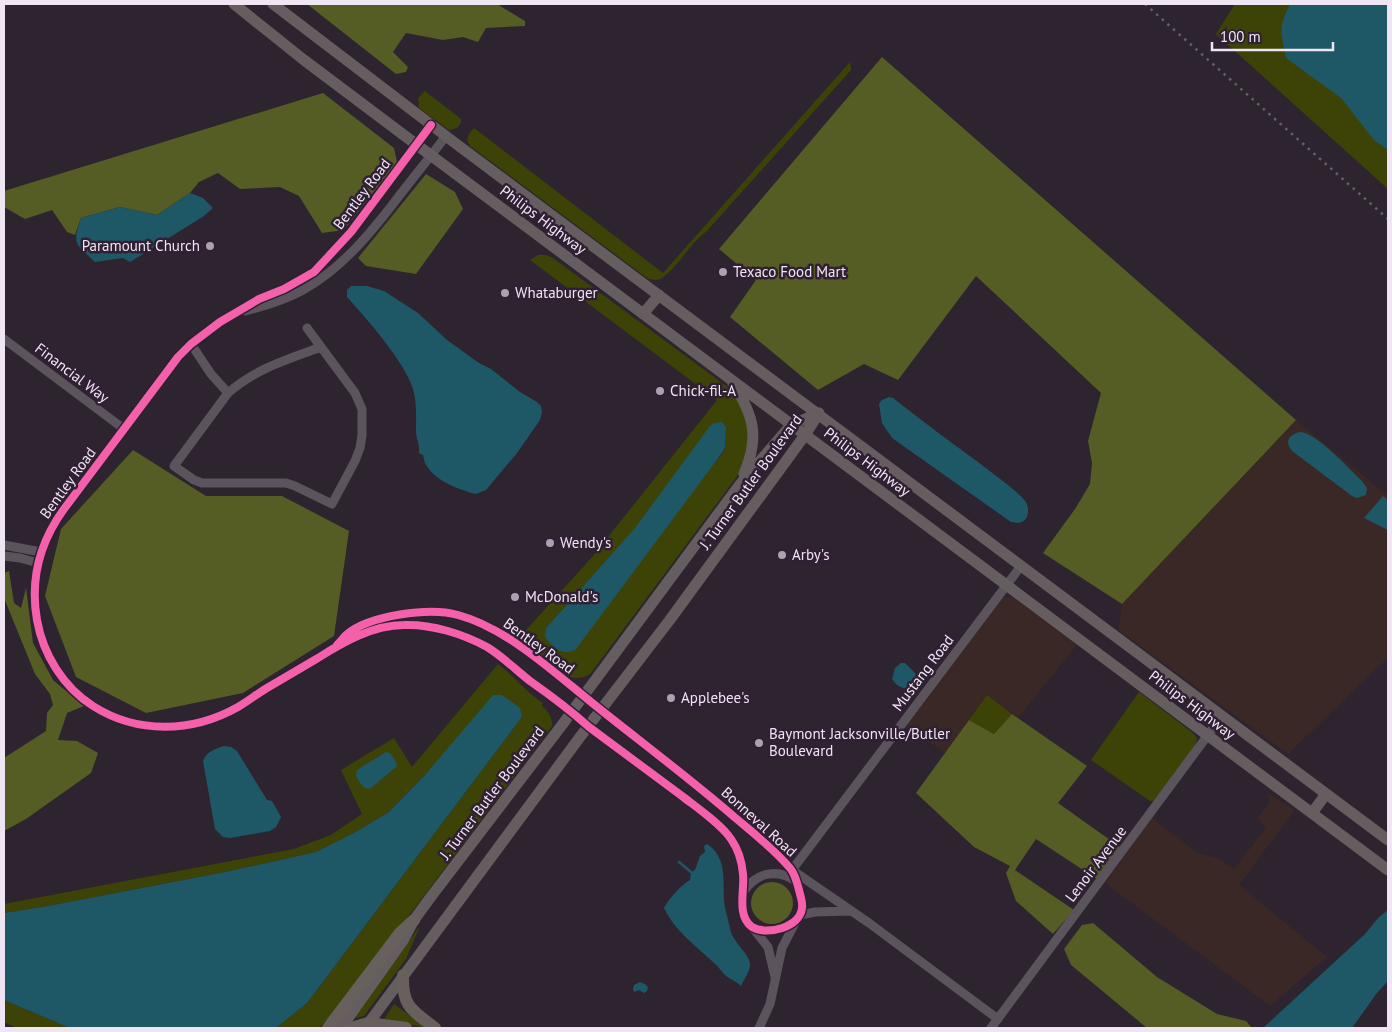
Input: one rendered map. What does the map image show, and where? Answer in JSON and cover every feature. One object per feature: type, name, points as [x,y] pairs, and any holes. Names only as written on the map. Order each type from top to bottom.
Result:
[{"type":"highway","points":[[332,1026],[399,934],[414,920]]},
{"type":"highway","points":[[403,975],[404,993],[409,1008],[435,1028]]},
{"type":"highway","points":[[351,1028],[366,1026],[406,1028]]},
{"type":"main road","name":"Philips Highway","points":[[234,4],[304,60],[1388,870]]},
{"type":"main road","name":"Philips Highway","points":[[273,4],[431,125],[1388,840]]},
{"type":"main road","points":[[643,314],[659,295]]},
{"type":"main road","points":[[727,375],[744,399],[754,430],[750,461],[741,483]]},
{"type":"main road","name":"J. Turner Butler Boulevard","points":[[414,920],[584,696],[741,483],[791,425],[818,413]]},
{"type":"main road","name":"J. Turner Butler Boulevard","points":[[366,1026],[669,621],[805,435],[818,413]]},
{"type":"main road","points":[[1312,813],[1326,794]]},
{"type":"street","name":"Bentley Road","points":[[431,125],[351,232],[324,263],[301,281],[259,299],[220,322],[191,344],[178,357],[57,518],[48,533],[38,563],[34,596],[39,632],[44,648],[57,670],[68,684],[87,702],[121,720],[152,727],[194,724],[211,720],[236,708],[337,645],[382,627],[404,624],[453,632],[488,648],[572,712]]},
{"type":"street","name":"Bentley Road","points":[[235,314],[288,297],[302,291],[326,275],[357,247],[383,218],[446,136]]},
{"type":"street","points":[[307,328],[356,394],[362,409],[362,435],[355,461],[332,504],[286,483],[202,483],[194,480],[174,466],[228,393],[258,372],[321,347]]},
{"type":"street","name":"Financial Way","points":[[4,339],[124,429]]},
{"type":"street","points":[[191,344],[211,374],[228,393]]},
{"type":"street","points":[[4,545],[42,552]]},
{"type":"street","points":[[4,556],[38,563]]},
{"type":"street","name":"Mustang Road","points":[[792,870],[1021,566]]},
{"type":"street","name":"Bentley Road","points":[[337,645],[347,634],[354,630],[394,615],[425,613],[457,614],[496,631],[584,696]]},
{"type":"street","name":"Bonneval Road","points":[[584,696],[690,779],[768,845],[792,870],[998,1019]]},
{"type":"street","name":"Bonneval Road","points":[[572,712],[705,814],[731,838],[741,859],[744,876],[742,906],[747,920],[768,947],[775,977]]},
{"type":"street","name":"Lenoir Avenue","points":[[991,1028],[1222,716]]},
{"type":"street","name":"Bonneval Road","points":[[792,870],[802,900],[802,908],[798,918]]},
{"type":"street","name":"Bonneval Road","points":[[743,892],[756,878],[773,874],[786,875],[797,883]]},
{"type":"street","points":[[752,927],[771,930],[779,929],[798,918],[815,912],[850,911]]},
{"type":"street","points":[[759,1028],[770,1004],[785,939],[798,918]]},
{"type":"shaded area","points":[[1296,420],[1388,496],[1388,658],[1288,754],[1118,630],[1122,604]]},
{"type":"shaded area","points":[[1003,597],[1013,597],[1077,645],[1018,718],[987,695],[946,753],[905,726]]},
{"type":"shaded area","points":[[1267,793],[1295,810],[1239,885],[1327,957],[1270,1006],[1105,883],[1152,818],[1198,853],[1218,858],[1234,869],[1266,827],[1257,818],[1270,802]]},
{"type":"green space","points":[[307,4],[497,4],[525,21],[525,26],[486,28],[478,42],[463,37],[443,40],[406,33],[393,52],[408,67],[406,72],[396,74]]},
{"type":"green space","points":[[1235,4],[1388,4],[1388,189],[1216,34]]},
{"type":"green space","points":[[882,57],[1296,420],[1122,604],[1043,553],[1075,509],[1090,484],[1092,463],[1088,441],[1101,393],[976,276],[898,380],[864,364],[818,390],[730,317],[756,280],[719,249]]},
{"type":"green space","points":[[850,62],[851,70],[674,267],[658,280],[647,278],[470,146],[468,141],[469,134],[474,128],[663,273]]},
{"type":"green space","points":[[425,91],[461,119],[458,127],[449,130],[419,108],[418,98]]},
{"type":"green space","points":[[323,93],[394,148],[397,162],[344,230],[322,233],[299,196],[280,187],[240,189],[218,173],[199,182],[190,193],[157,215],[120,207],[81,218],[75,235],[67,232],[52,210],[25,219],[4,207],[4,191]]},
{"type":"green space","points":[[426,174],[455,192],[463,209],[416,274],[366,266],[358,258]]},
{"type":"green space","points":[[538,255],[546,255],[553,258],[729,388],[737,397],[750,430],[742,470],[591,673],[581,678],[570,677],[518,639],[593,556],[717,400],[530,260]],"holes":[[[726,427],[725,447],[722,454],[558,650],[545,637],[546,628]]]},
{"type":"green space","points":[[133,450],[206,496],[282,496],[349,531],[334,636],[243,693],[146,713],[76,677],[45,596],[61,529]]},
{"type":"green space","points":[[9,571],[14,603],[21,608],[26,588],[33,643],[53,680],[84,706],[67,713],[58,740],[77,741],[98,753],[91,773],[26,819],[4,831],[4,758],[46,731],[47,713],[53,705],[50,694],[35,674],[4,598],[4,573]]},
{"type":"green space","points":[[498,664],[543,703],[542,706],[550,715],[552,726],[344,1002],[319,1028],[276,1028],[307,1003],[522,717],[425,775],[389,812],[352,834],[316,852],[225,872],[4,913],[4,904],[294,849],[331,835],[362,814],[341,770],[394,738],[412,767]]},
{"type":"green space","points":[[1139,692],[1197,738],[1195,747],[1155,801],[1150,801],[1091,760]]},
{"type":"green space","points":[[987,695],[1012,714],[994,734],[969,720]]},
{"type":"green space","points":[[1012,714],[1087,766],[1058,803],[1120,847],[1097,879],[1036,839],[1015,870],[1074,910],[1053,934],[1016,901],[1006,873],[1010,866],[974,847],[916,793],[969,720],[994,734]]},
{"type":"green space","points":[[772,882],[787,888],[793,903],[787,918],[772,924],[757,918],[751,903],[757,888]]},
{"type":"green space","points":[[1093,923],[1157,977],[1217,1014],[1246,1021],[1252,1028],[1147,1028],[1071,965],[1064,949],[1082,925]]},
{"type":"green space","points":[[420,926],[406,959],[364,1016],[356,1018],[355,1017]]},
{"type":"green space","points":[[4,1000],[70,1028],[17,1028],[4,1022]]},
{"type":"green space","points":[[394,1004],[425,1027],[426,1028],[384,1019]]},
{"type":"water","points":[[1290,4],[1388,4],[1388,150],[1374,140],[1341,98],[1286,58],[1282,25]]},
{"type":"water","points":[[190,193],[203,198],[213,208],[204,216],[130,262],[123,258],[95,262],[77,243],[76,239],[81,218],[120,207],[157,215]]},
{"type":"water","points":[[351,286],[367,286],[384,291],[418,313],[447,340],[479,363],[491,369],[541,406],[540,420],[517,453],[486,490],[476,494],[459,489],[439,479],[425,463],[423,455],[419,453],[416,434],[415,400],[409,378],[394,354],[347,297],[347,290]]},
{"type":"water","points":[[889,397],[893,398],[1017,493],[1026,502],[1027,506],[1028,513],[1024,521],[1011,522],[892,438],[882,423],[879,404],[882,400]]},
{"type":"water","points":[[722,422],[726,427],[725,447],[722,453],[576,649],[563,652],[551,645],[545,637],[546,628],[635,528],[710,426],[714,423]]},
{"type":"water","points":[[1300,432],[1315,438],[1341,460],[1367,488],[1366,495],[1357,498],[1352,496],[1292,451],[1288,441],[1293,435]]},
{"type":"water","points":[[1383,496],[1388,500],[1388,530],[1364,518]]},
{"type":"water","points":[[901,663],[905,663],[918,676],[917,681],[911,687],[903,688],[892,679],[895,668]]},
{"type":"water","points":[[493,695],[502,695],[520,708],[522,717],[307,1003],[276,1028],[70,1028],[4,1000],[4,913],[225,872],[316,852],[352,834],[389,812],[425,775]]},
{"type":"water","points":[[224,746],[231,747],[237,751],[267,800],[272,801],[281,817],[276,827],[270,831],[230,838],[223,837],[215,829],[203,761],[214,749]]},
{"type":"water","points":[[386,752],[390,753],[397,766],[371,788],[364,787],[356,776],[357,770]]},
{"type":"water","points":[[707,844],[718,855],[721,862],[724,904],[731,933],[747,956],[750,964],[741,986],[725,975],[686,938],[664,908],[676,892],[690,880],[691,872],[695,870],[700,856],[705,852],[704,846]]},
{"type":"water","points":[[1388,910],[1388,981],[1352,1028],[1263,1028],[1365,934],[1379,917]]},
{"type":"water","points":[[640,982],[648,987],[644,993],[639,990],[634,992],[634,985]]},
{"type":"waterway","points":[[679,862],[691,872]]},
{"type":"railway","points":[[1145,4],[1388,219]]},
{"type":"cycle path","points":[[337,645],[356,628],[369,622],[400,614],[432,612],[458,615],[497,631],[534,656],[700,788],[769,847],[795,875],[802,903],[800,915],[790,925],[782,928],[759,930],[752,927],[744,916],[742,865],[736,847],[727,833],[708,816],[589,727],[498,655],[478,642],[458,634],[415,625],[392,626],[370,631],[338,646],[220,716],[202,722],[165,727],[128,722],[93,706],[72,689],[49,657],[37,620],[35,605],[36,576],[43,548],[64,509],[178,357],[191,344],[220,322],[259,299],[284,289],[314,272],[351,232],[431,125]]},
{"type":"place","name":"Paramount Church","points":[[210,246]]},
{"type":"place","name":"Texaco Food Mart","points":[[723,272]]},
{"type":"place","name":"Whataburger","points":[[505,293]]},
{"type":"place","name":"Chick-fil-A","points":[[660,391]]},
{"type":"place","name":"Wendy's","points":[[550,543]]},
{"type":"place","name":"Arby's","points":[[782,555]]},
{"type":"place","name":"McDonald's","points":[[515,597]]},
{"type":"place","name":"Applebee's","points":[[671,698]]},
{"type":"place","name":"Baymont Jacksonville/Butler Boulevard","points":[[759,743]]}]
